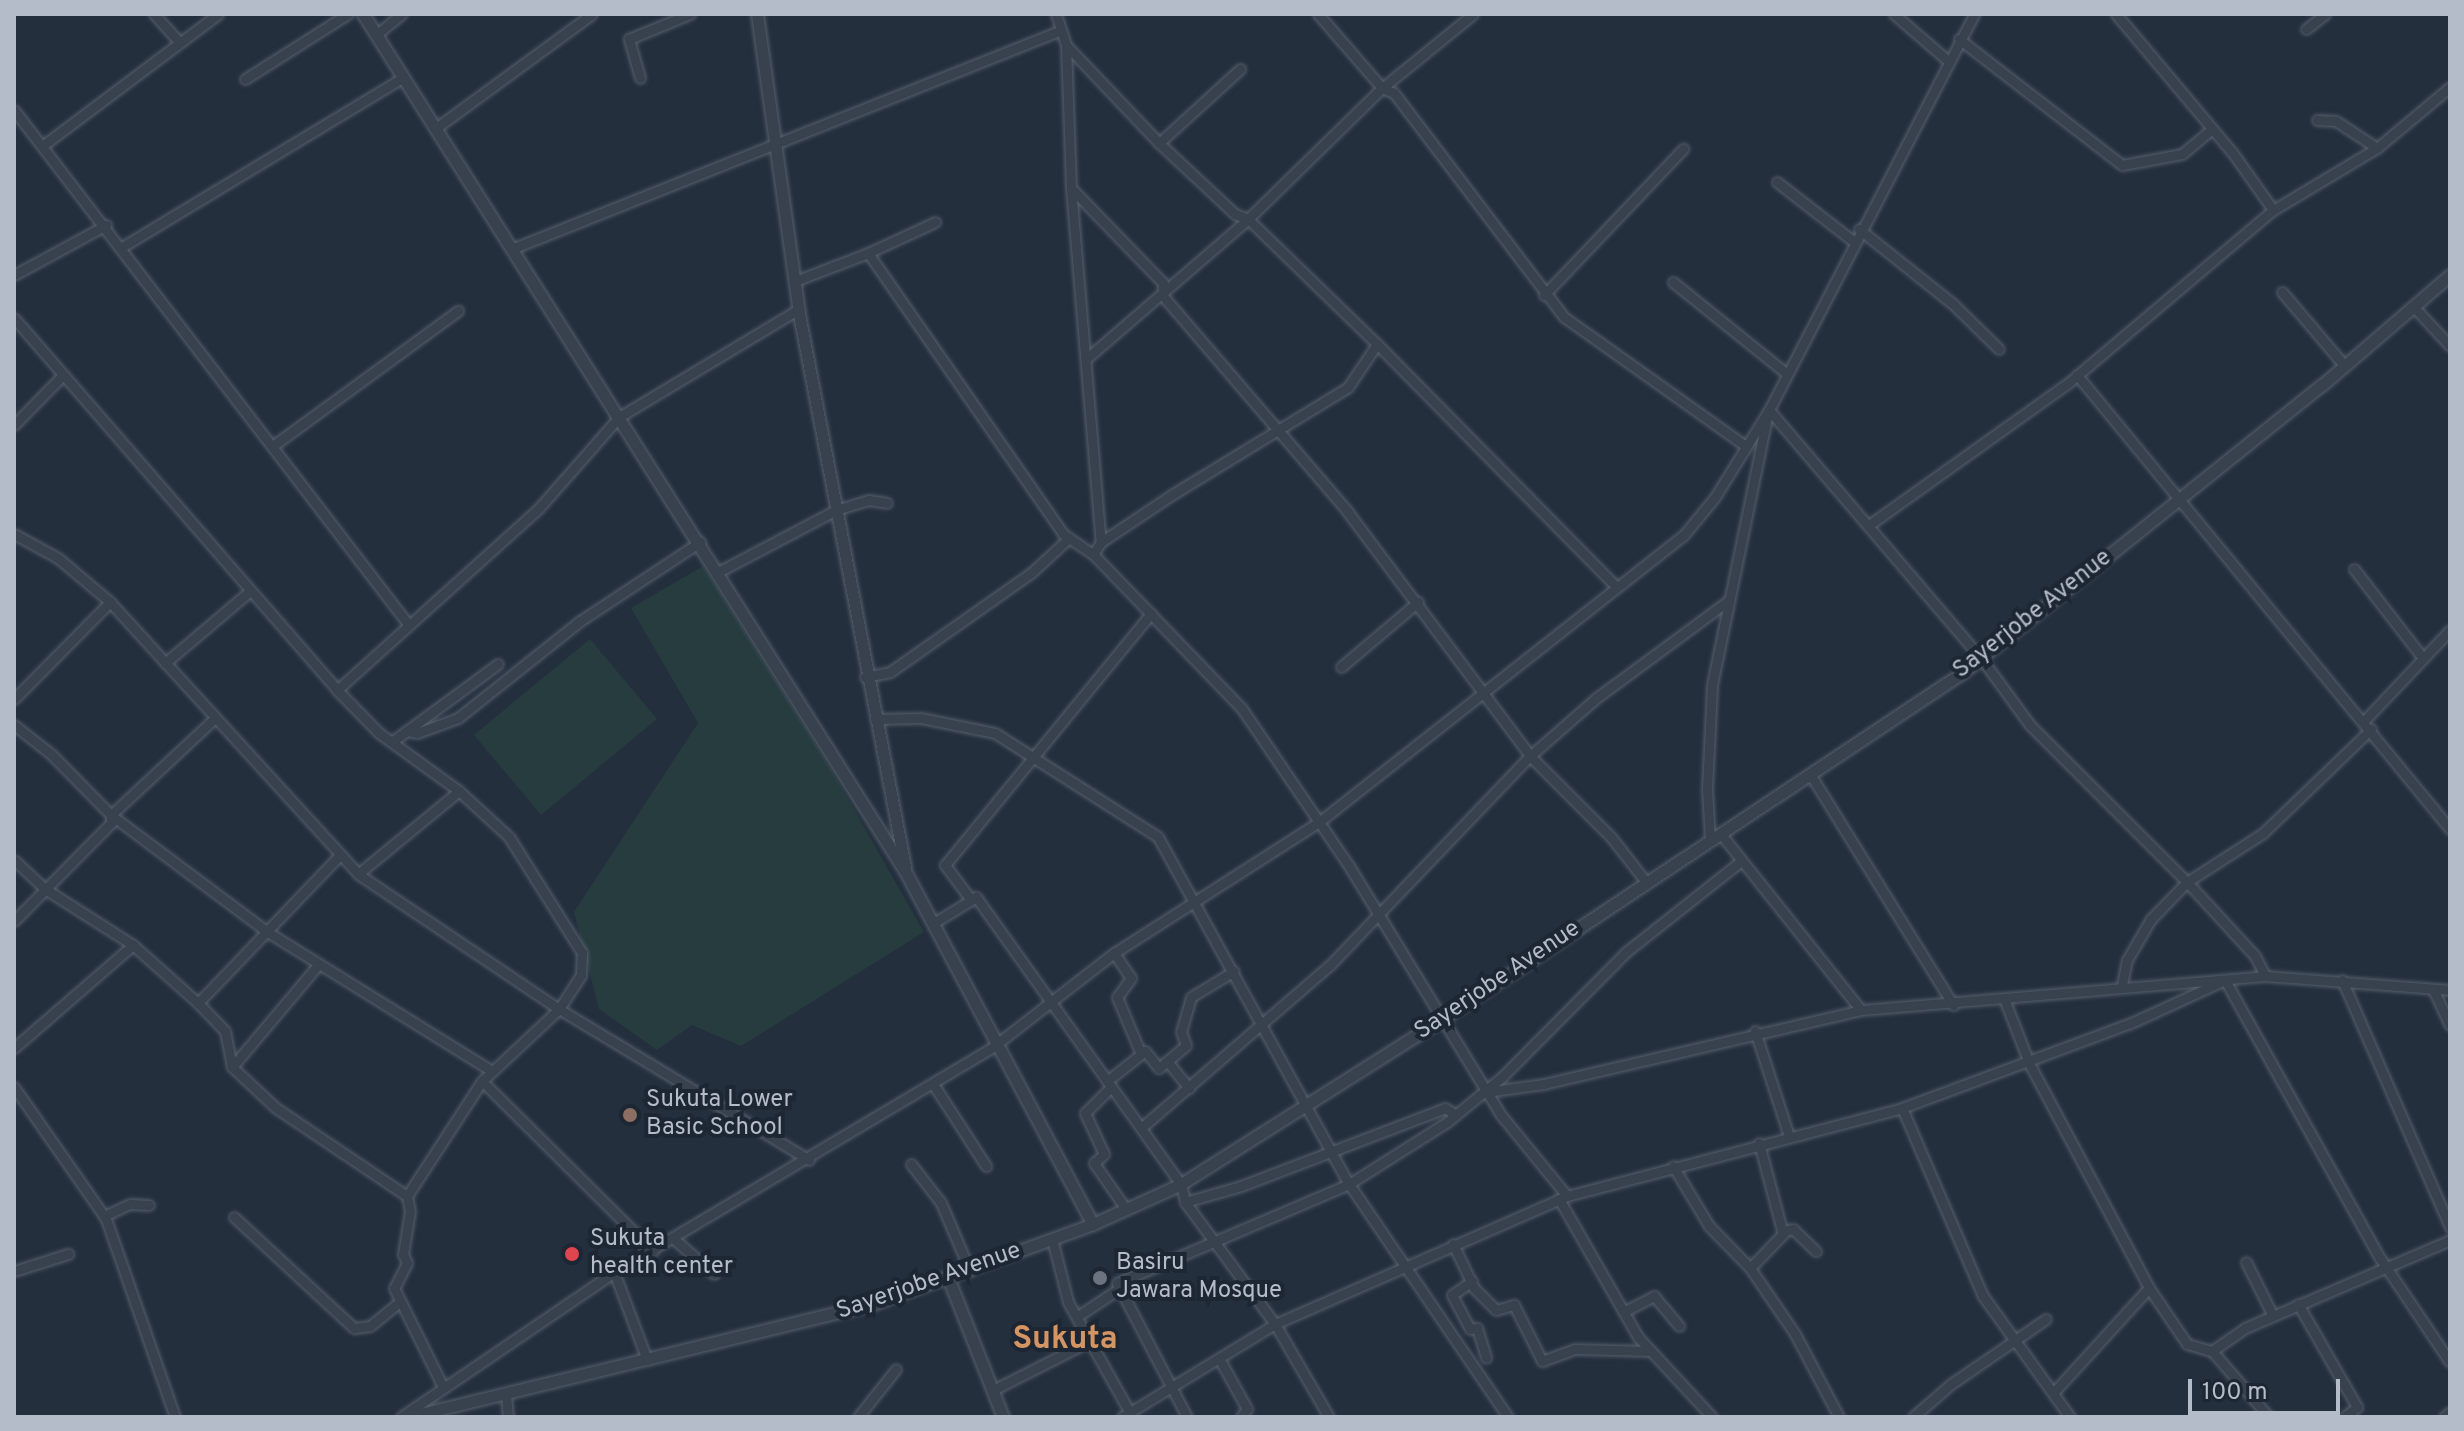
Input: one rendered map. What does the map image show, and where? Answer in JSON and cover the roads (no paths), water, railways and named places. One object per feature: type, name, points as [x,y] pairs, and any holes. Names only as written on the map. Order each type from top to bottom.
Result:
[{"type":"street","points":[[154,14],[179,42]]},
{"type":"street","points":[[45,144],[218,14]]},
{"type":"street","points":[[245,79],[348,14]]},
{"type":"street","points":[[363,14],[720,571],[905,871],[994,1046],[1093,1224]]},
{"type":"street","points":[[377,34],[402,14]]},
{"type":"street","points":[[436,128],[592,14]]},
{"type":"street","points":[[640,78],[629,39],[690,14]]},
{"type":"street","points":[[757,14],[799,309],[865,677],[905,871]]},
{"type":"street","points":[[1056,14],[1066,45],[1159,143],[1235,214],[1248,219],[1377,344],[1615,585]]},
{"type":"street","points":[[1318,14],[1382,88],[1394,93],[1544,295],[1564,317],[1744,445]]},
{"type":"street","points":[[1086,359],[1163,296],[1248,219],[1382,88],[1473,14]]},
{"type":"street","points":[[1894,14],[1946,59]]},
{"type":"street","points":[[401,1417],[614,1272],[809,1160],[994,1046],[1053,1004],[1114,953],[1197,903],[1319,822],[1484,695],[1615,585],[1683,536],[1715,497],[1744,445],[1769,410],[1946,59],[1974,14]]},
{"type":"street","points":[[2116,14],[2273,210]]},
{"type":"street","points":[[2306,29],[2325,14]]},
{"type":"street","points":[[514,248],[649,190],[777,144],[1059,31]]},
{"type":"street","points":[[1959,39],[2122,165],[2182,154],[2211,130]]},
{"type":"street","points":[[1066,45],[1071,188],[1101,542]]},
{"type":"street","points":[[1159,143],[1240,69]]},
{"type":"street","points":[[122,247],[404,77]]},
{"type":"street","points":[[1869,525],[2077,375],[2273,210],[2377,148],[2450,87]]},
{"type":"street","points":[[14,110],[45,144],[408,624]]},
{"type":"street","points":[[2317,120],[2336,121],[2377,148]]},
{"type":"street","points":[[1544,295],[1683,149]]},
{"type":"street","points":[[1777,182],[1853,241]]},
{"type":"street","points":[[1071,188],[1163,283],[1163,296],[1418,602],[1530,756],[1611,837],[1646,882]]},
{"type":"street","points":[[795,281],[868,253],[935,222]]},
{"type":"street","points":[[14,275],[106,225]]},
{"type":"street","points":[[1859,229],[1953,304],[1999,349]]},
{"type":"street","points":[[868,253],[943,367],[1069,538],[1093,554],[1242,709],[1445,1017],[1486,1092],[1563,1198],[1625,1311],[1651,1351],[1712,1417]]},
{"type":"street","name":"Sayerjobe Avenue","points":[[408,1417],[823,1318],[949,1280],[1093,1224],[1181,1184],[1445,1017],[1981,658],[2344,365],[2450,275]]},
{"type":"street","points":[[1673,282],[1787,374]]},
{"type":"street","points":[[2282,292],[2344,365]]},
{"type":"street","points":[[2413,306],[2450,346]]},
{"type":"street","points":[[337,690],[539,508],[619,417],[799,309]]},
{"type":"street","points":[[274,445],[458,311]]},
{"type":"street","points":[[14,318],[337,690],[393,741],[459,791],[509,837],[582,953],[581,975],[559,1009],[482,1081],[407,1196],[410,1211],[403,1254],[407,1263],[394,1288],[398,1303],[443,1387]]},
{"type":"street","points":[[1093,554],[1101,542],[1348,387],[1377,344]]},
{"type":"street","points":[[14,425],[63,375]]},
{"type":"street","points":[[2077,375],[2368,725],[2450,829]]},
{"type":"street","points":[[1769,410],[1981,658],[2030,725],[2187,882],[2255,956],[2265,976]]},
{"type":"street","points":[[1769,410],[1728,601],[1708,734],[1715,837],[1740,862],[1861,1010]]},
{"type":"street","points":[[720,571],[836,510],[869,500],[887,503]]},
{"type":"street","points":[[14,534],[58,558],[110,602],[338,857],[358,874],[559,1009],[809,1160]]},
{"type":"street","points":[[865,677],[890,672],[1031,573],[1069,538]]},
{"type":"street","points":[[407,731],[417,733],[458,718],[580,621],[700,542]]},
{"type":"street","points":[[2354,569],[2422,657]]},
{"type":"street","points":[[165,663],[250,591]]},
{"type":"street","points":[[1141,1128],[1262,1027],[1439,856],[1482,802],[1530,756],[1595,699],[1728,601]]},
{"type":"street","points":[[14,699],[110,602]]},
{"type":"street","points":[[1341,667],[1418,602]]},
{"type":"street","points":[[971,900],[945,865],[1151,613]]},
{"type":"street","points":[[2122,985],[2127,960],[2151,919],[2187,882],[2263,833],[2368,725],[2422,657],[2450,630]]},
{"type":"street","points":[[393,741],[498,664]]},
{"type":"street","points":[[875,719],[921,718],[979,729],[1033,755],[1158,837],[1349,1184],[1400,1265],[1508,1417]]},
{"type":"street","points":[[14,921],[111,823],[111,815],[214,719]]},
{"type":"street","points":[[14,725],[51,754],[111,815],[266,931],[317,966],[492,1071]]},
{"type":"street","points":[[1810,774],[1953,1005]]},
{"type":"street","points":[[358,874],[459,791]]},
{"type":"street","points":[[198,1003],[338,857]]},
{"type":"street","points":[[14,860],[45,889],[133,945],[198,1003],[225,1031],[232,1067],[276,1108],[407,1196]]},
{"type":"street","points":[[1187,1417],[1117,1283],[1163,1261],[1215,1244],[1349,1184],[1486,1092],[1626,952],[1740,862]]},
{"type":"street","points":[[932,924],[976,897],[1181,1184],[1185,1202],[1275,1324],[1329,1417]]},
{"type":"street","points":[[14,1048],[133,945]]},
{"type":"street","points":[[1114,953],[1131,978],[1117,997],[1141,1054]]},
{"type":"street","points":[[232,1067],[317,966]]},
{"type":"street","points":[[1126,1209],[1094,1163],[1104,1154],[1085,1113],[1109,1084],[1145,1051],[1159,1068],[1186,1045],[1181,1032],[1191,997],[1234,971]]},
{"type":"street","points":[[1486,1092],[1543,1084],[1755,1031],[1861,1010],[2005,1001],[2122,985],[2265,976],[2450,990]]},
{"type":"street","points":[[1052,1239],[1068,1302],[1078,1316],[1126,1415],[1275,1324],[1400,1265],[1563,1198],[1759,1143],[1902,1108],[2029,1063],[2225,980]]},
{"type":"street","points":[[2225,980],[2384,1265],[2450,1362]]},
{"type":"street","points":[[2342,980],[2450,1227]]},
{"type":"street","points":[[2433,989],[2450,1025]]},
{"type":"street","points":[[2005,1001],[2029,1063],[2149,1288],[2187,1344],[2212,1351],[2269,1417]]},
{"type":"street","points":[[1755,1031],[1789,1136]]},
{"type":"street","points":[[1167,1061],[1189,1088]]},
{"type":"street","points":[[482,1081],[653,1251]]},
{"type":"street","points":[[933,1084],[986,1166]]},
{"type":"street","points":[[14,1087],[104,1216],[175,1417]]},
{"type":"street","points":[[1185,1202],[1445,1108],[1453,1113]]},
{"type":"street","points":[[1902,1108],[1983,1296],[2014,1345],[2070,1417]]},
{"type":"street","points":[[1759,1143],[1783,1231]]},
{"type":"street","points":[[911,1164],[941,1203],[970,1271]]},
{"type":"street","points":[[1673,1166],[1709,1226],[1750,1268],[1795,1334],[1839,1417]]},
{"type":"street","points":[[104,1216],[130,1204],[149,1205]]},
{"type":"street","points":[[234,1217],[354,1328],[370,1326],[398,1303]]},
{"type":"street","points":[[1750,1268],[1783,1231],[1793,1229],[1816,1251]]},
{"type":"street","points":[[674,1239],[714,1274]]},
{"type":"street","points":[[2212,1351],[2298,1304],[2384,1265],[2450,1240]]},
{"type":"street","points":[[1453,1244],[1472,1281],[1496,1310],[1514,1305],[1542,1361],[1575,1349],[1651,1351]]},
{"type":"street","points":[[14,1271],[68,1254]]},
{"type":"street","points":[[2246,1262],[2273,1316]]},
{"type":"street","points":[[614,1272],[647,1360]]},
{"type":"street","points":[[949,1280],[1003,1417]]},
{"type":"street","points":[[1472,1281],[1452,1295],[1470,1329],[1477,1328],[1486,1358]]},
{"type":"street","points":[[1078,1316],[1120,1288]]},
{"type":"street","points":[[2053,1393],[2149,1288]]},
{"type":"street","points":[[1625,1311],[1654,1296],[1679,1326]]},
{"type":"street","points":[[2298,1304],[2357,1407],[2344,1417]]},
{"type":"street","points":[[1913,1417],[1951,1384],[2014,1345],[2046,1319]]},
{"type":"street","points":[[993,1390],[1090,1341]]},
{"type":"street","points":[[1220,1360],[1247,1409],[1241,1417]]},
{"type":"street","points":[[858,1417],[896,1369]]},
{"type":"street","points":[[506,1395],[508,1417]]},
{"type":"street","points":[[2444,1417],[2450,1412]]},
{"type":"place","name":"Sukuta Lower Basic School","points":[[630,1115]]},
{"type":"place","name":"Sukuta health center","points":[[572,1254]]},
{"type":"place","name":"Basiru Jawara Mosque","points":[[1100,1278]]},
{"type":"district","name":"Sukuta","points":[[1065,1340]]}]
